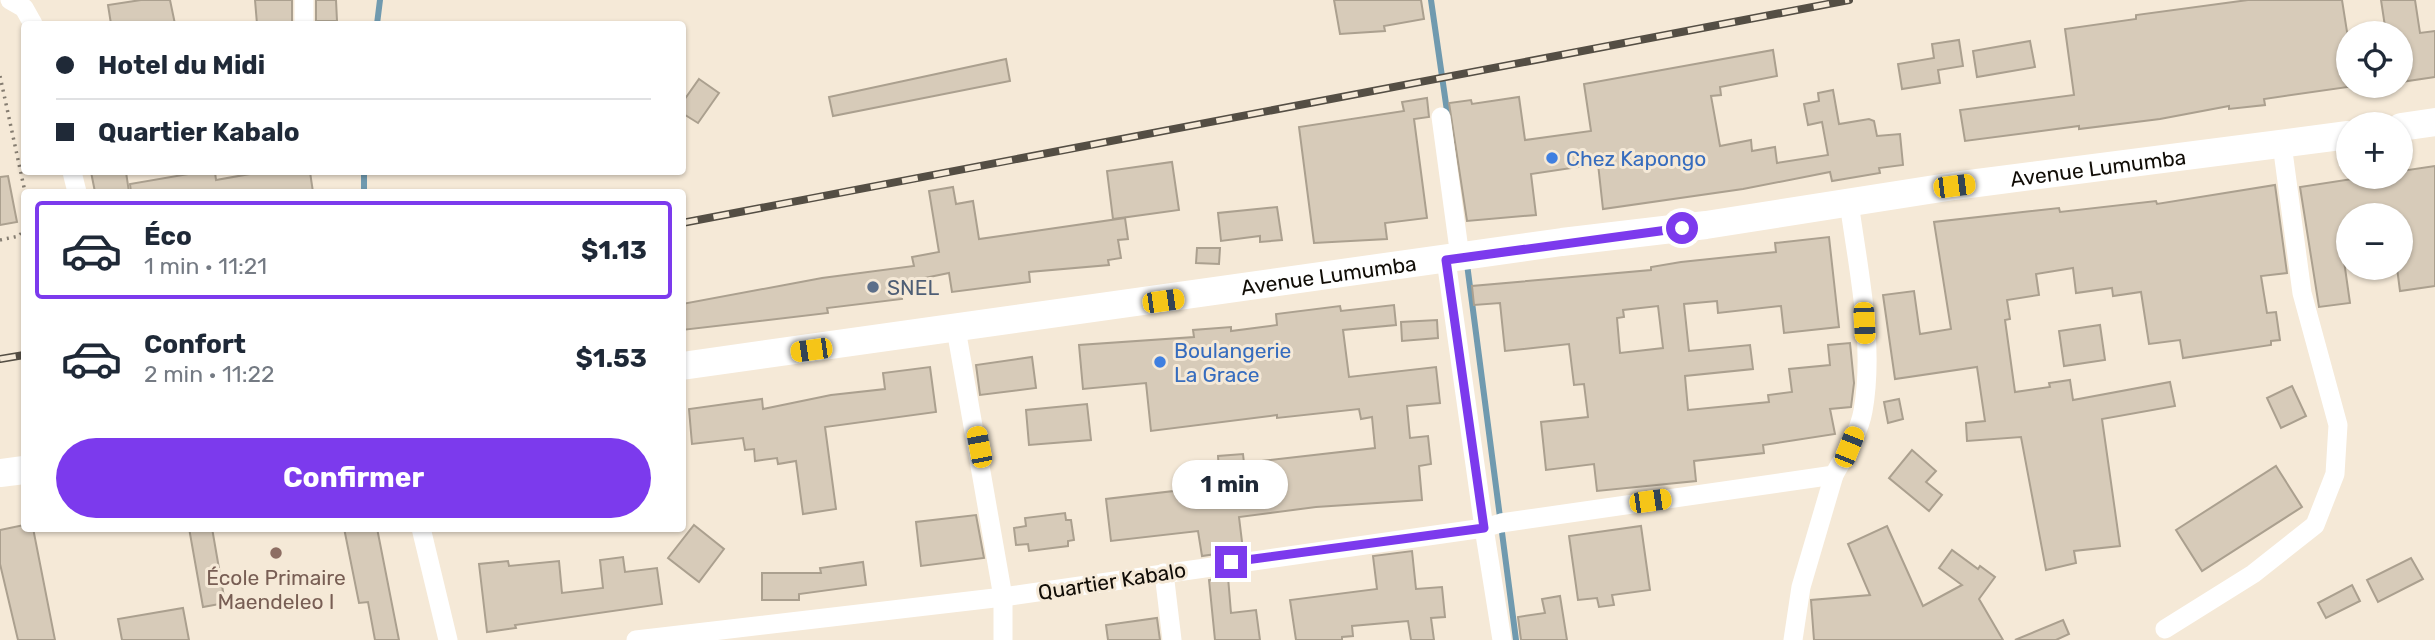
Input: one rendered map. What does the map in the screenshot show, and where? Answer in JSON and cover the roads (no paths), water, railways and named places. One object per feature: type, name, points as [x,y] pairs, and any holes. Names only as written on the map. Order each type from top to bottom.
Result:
[{"type":"highway","points":[[2413,125],[2435,122]]},
{"type":"highway","name":"Avenue Lumumba","points":[[686,365],[1706,225],[1849,202],[2336,137]]},
{"type":"highway","points":[[0,474],[21,470]]},
{"type":"street","points":[[10,0],[24,8],[31,21]]},
{"type":"street","points":[[36,0],[39,21]]},
{"type":"street","points":[[304,0],[304,21]]},
{"type":"street","points":[[1441,117],[1453,258],[1484,528],[1502,640]]},
{"type":"street","points":[[2165,629],[2253,574],[2315,525],[2335,474],[2338,425],[2302,293],[2282,144]]},
{"type":"street","points":[[1793,640],[1801,587],[1834,475],[1863,414],[1867,375],[1862,297],[1849,202]]},
{"type":"street","points":[[956,329],[1003,597],[1003,640]]},
{"type":"street","name":"Quartier Kabalo","points":[[636,640],[1003,597],[1834,475]]},
{"type":"street","points":[[422,532],[448,640]]},
{"type":"street","points":[[1164,573],[1172,640]]},
{"type":"waterway","points":[[377,21],[380,0]]},
{"type":"waterway","points":[[1431,0],[1448,118]]},
{"type":"waterway","points":[[364,175],[364,189]]},
{"type":"waterway","points":[[1467,264],[1516,640]]},
{"type":"railway","points":[[686,222],[1849,0]]},
{"type":"railway","points":[[0,359],[21,356]]},
{"type":"place","name":"Chez Kapongo","points":[[1552,158]]},
{"type":"place","name":"SNEL","points":[[873,287]]},
{"type":"place","name":"Boulangerie La Grace","points":[[1160,362]]},
{"type":"place","name":"École Primaire Maendeleo I","points":[[276,553]]}]
